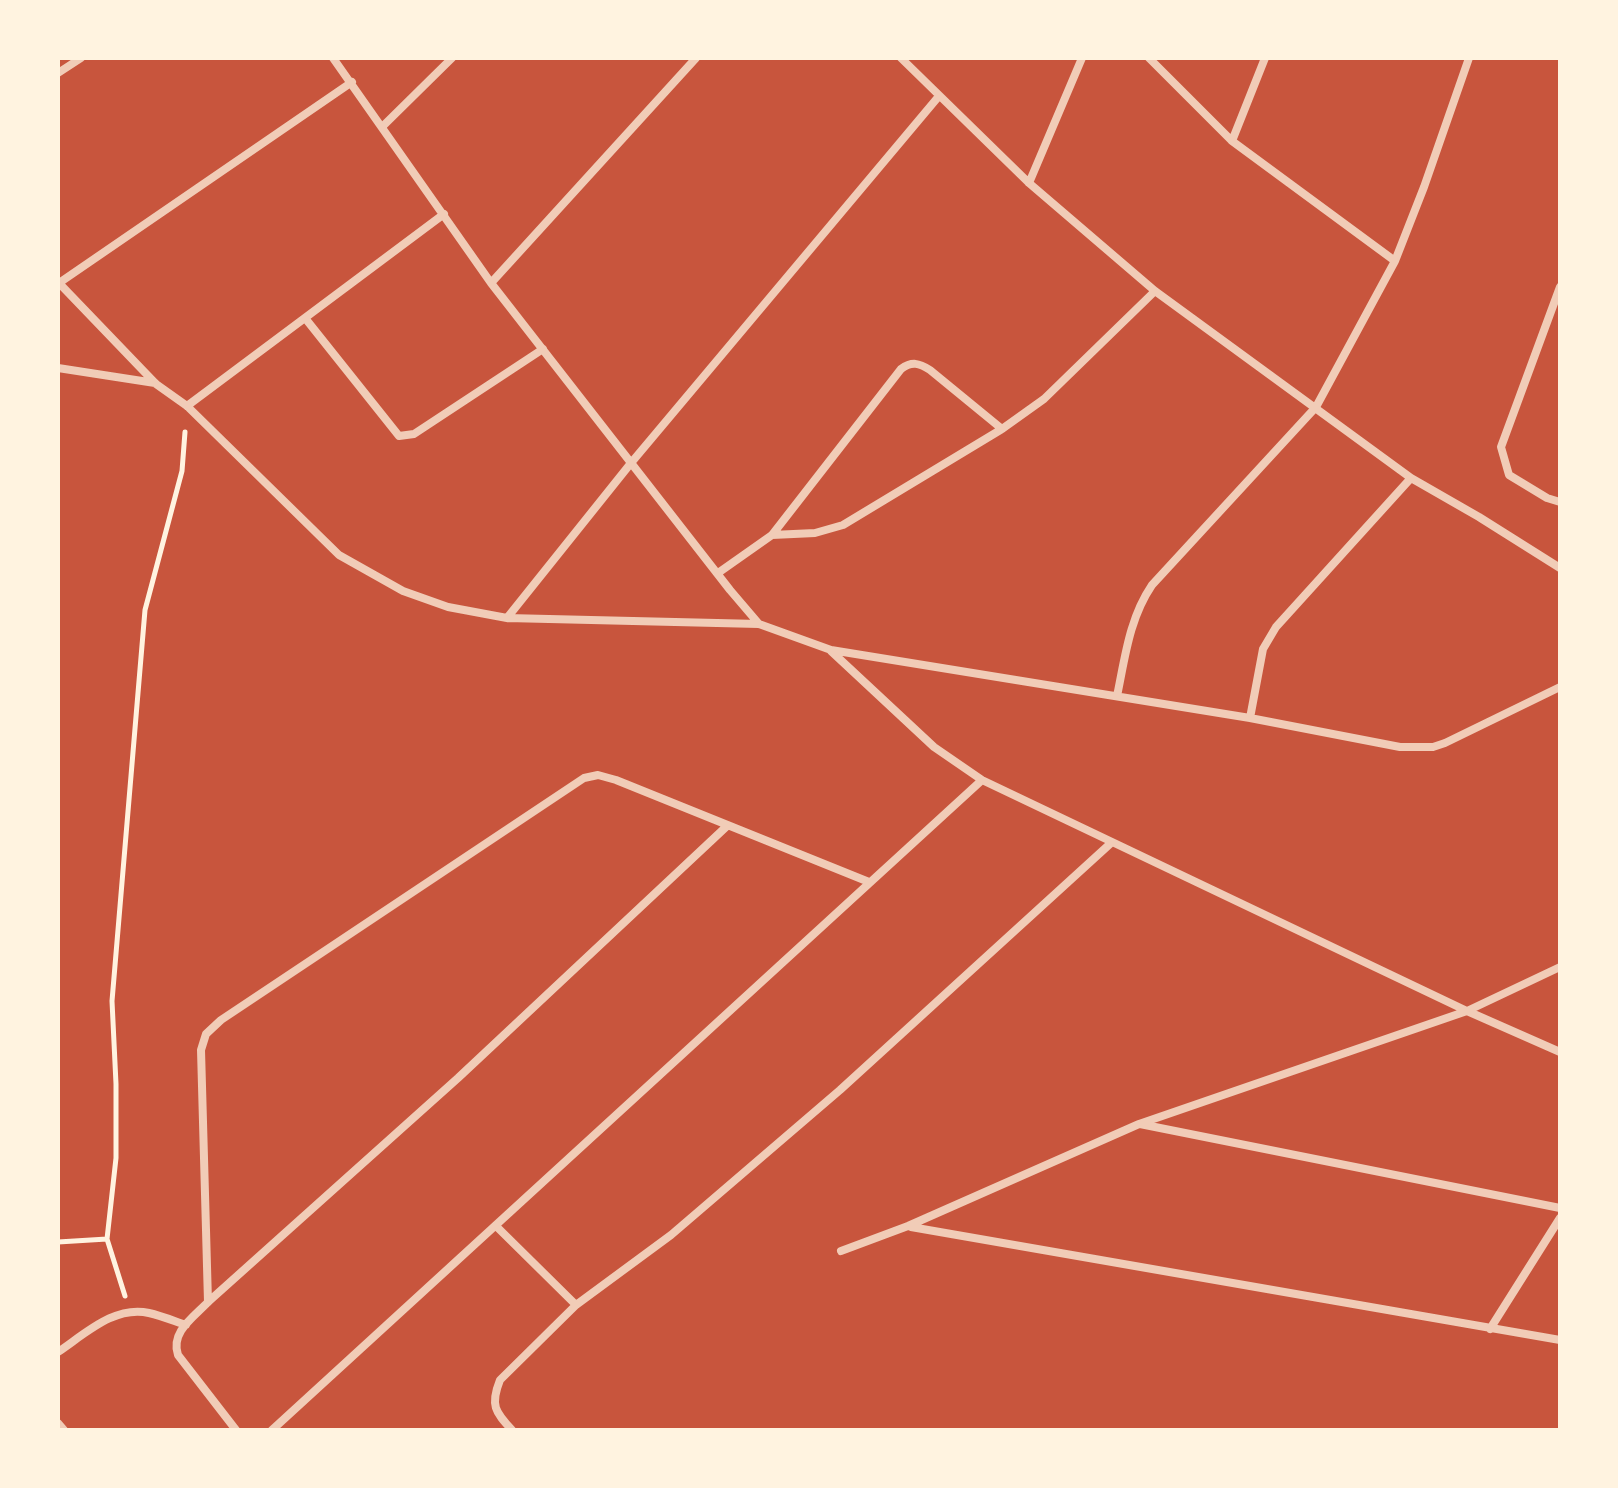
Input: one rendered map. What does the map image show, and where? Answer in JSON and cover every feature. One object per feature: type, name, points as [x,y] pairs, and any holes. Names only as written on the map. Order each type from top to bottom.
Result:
[{"type":"street","points":[[58,73],[81,58]]},
{"type":"street","points":[[333,58],[491,283],[759,624]]},
{"type":"street","points":[[383,126],[452,58]]},
{"type":"street","points":[[491,283],[696,58]]},
{"type":"street","points":[[901,58],[1029,183],[1155,291],[1411,478],[1560,568]]},
{"type":"street","points":[[1029,183],[1082,58]]},
{"type":"street","points":[[1149,58],[1232,141],[1395,261]]},
{"type":"street","points":[[1232,141],[1265,58]]},
{"type":"street","points":[[1117,696],[1132,626],[1142,600],[1152,585],[1316,407],[1395,261],[1469,58]]},
{"type":"street","points":[[352,82],[59,283],[156,384],[187,406],[339,555],[403,591],[448,607],[507,618],[759,624],[831,650],[1250,718],[1400,747],[1433,747],[1560,687]]},
{"type":"street","points":[[507,618],[631,463],[939,96]]},
{"type":"street","points":[[187,406],[444,214]]},
{"type":"street","points":[[1560,287],[1501,447],[1509,475],[1547,498],[1560,502]]},
{"type":"street","points":[[772,535],[815,533],[843,525],[1002,429],[1044,399],[1155,291]]},
{"type":"street","points":[[305,318],[399,436],[414,434],[543,349]]},
{"type":"street","points":[[718,573],[772,535],[908,364],[922,365],[930,370],[1002,429]]},
{"type":"street","points":[[58,368],[156,384]]},
{"type":"street","points":[[1250,718],[1263,649],[1276,627],[1411,478]]},
{"type":"street","points":[[831,650],[934,747],[982,780],[1467,1011],[1560,1052]]},
{"type":"street","points":[[208,1302],[201,1050],[206,1034],[215,1024],[584,778],[598,775],[616,780],[869,882]]},
{"type":"street","points":[[272,1430],[982,780]]},
{"type":"street","points":[[236,1430],[176,1349],[178,1334],[208,1302],[458,1078],[727,826]]},
{"type":"street","points":[[512,1430],[496,1410],[495,1393],[500,1380],[576,1305],[671,1235],[840,1090],[1111,843]]},
{"type":"street","points":[[841,1251],[908,1226],[1139,1124],[1467,1011],[1560,967]]},
{"type":"street","points":[[1139,1124],[1560,1208]]},
{"type":"street","points":[[1490,1329],[1560,1218]]},
{"type":"street","points":[[496,1226],[576,1305]]},
{"type":"street","points":[[908,1226],[1560,1340]]},
{"type":"street","points":[[58,1352],[115,1315],[147,1312],[186,1325]]},
{"type":"street","points":[[58,1423],[64,1430]]},
{"type":"path","points":[[131,1312],[107,1239],[116,1158],[112,1001],[145,610],[182,471],[187,406]]},
{"type":"path","points":[[58,1242],[107,1239]]}]
